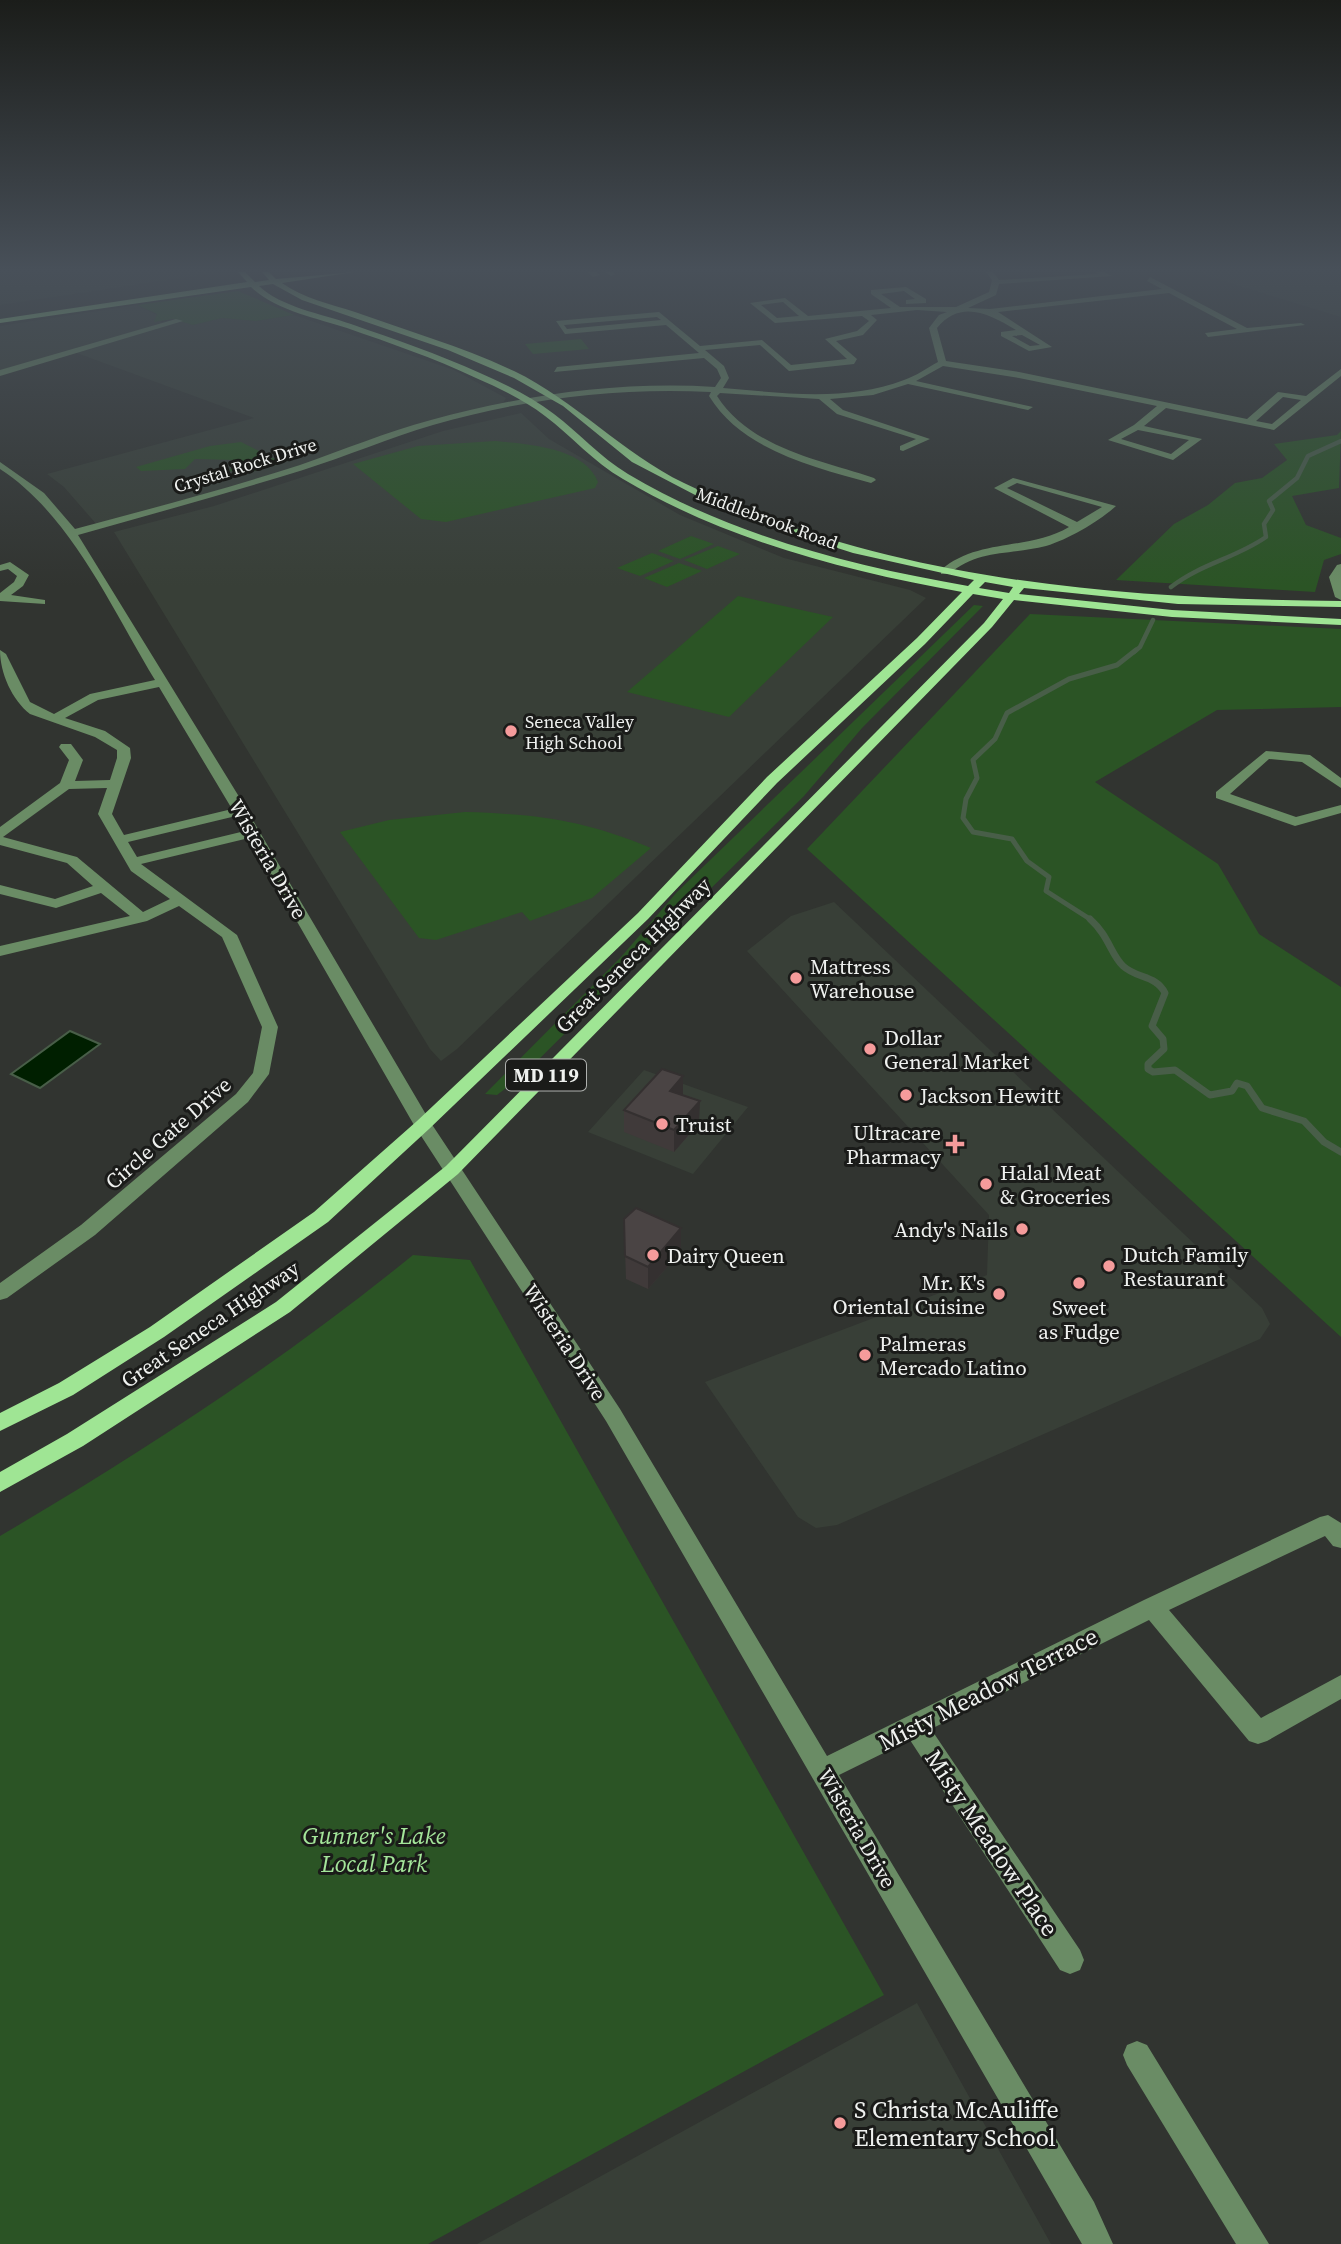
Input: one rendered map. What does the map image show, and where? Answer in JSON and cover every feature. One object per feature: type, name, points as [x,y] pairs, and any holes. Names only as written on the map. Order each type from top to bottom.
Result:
[{"type":"main road","name":"Middlebrook Road","points":[[477,377],[544,411],[605,464],[676,503],[733,528],[826,559],[973,591],[1017,591],[1169,602],[1341,604]]},
{"type":"main road","name":"Middlebrook Road","points":[[517,377],[557,399],[630,457],[702,495],[814,541],[982,579],[1017,591],[1171,614],[1341,622]]},
{"type":"main road","name":"Great Seneca Highway","points":[[0,1423],[66,1390],[157,1332],[321,1217],[423,1125],[643,916],[772,780],[973,591],[982,579]]},
{"type":"main road","name":"Great Seneca Highway","points":[[0,1483],[75,1440],[283,1307],[452,1170],[764,855],[1017,591]]},
{"type":"street","points":[[723,377],[713,396],[721,412],[759,440],[872,480]]},
{"type":"street","name":"Crystal Rock Drive","points":[[72,533],[237,487],[452,417],[634,388],[717,388],[821,396],[876,390],[909,382],[918,377]]},
{"type":"street","points":[[1015,377],[1274,427],[1335,377]]},
{"type":"street","points":[[909,382],[1028,407]]},
{"type":"street","points":[[1249,422],[1281,394],[1308,399]]},
{"type":"street","points":[[821,396],[840,412],[925,439],[903,448]]},
{"type":"street","points":[[1137,426],[1197,439],[1172,457],[1113,440],[1164,405]]},
{"type":"street","name":"Wisteria Drive","points":[[0,465],[31,485],[53,505],[72,533],[240,811],[423,1125],[613,1415],[824,1770],[1083,2213],[1098,2244]]},
{"type":"street","points":[[946,572],[960,558],[978,551],[1047,543],[1111,506],[1016,480],[999,488],[1076,526]]},
{"type":"street","points":[[0,568],[10,565],[23,575],[19,584],[2,598]]},
{"type":"street","points":[[1341,567],[1335,577],[1341,597]]},
{"type":"street","points":[[2,598],[41,602]]},
{"type":"street","name":"Circle Gate Drive","points":[[0,654],[25,704],[100,734],[123,748],[124,758],[105,814],[132,862],[150,881],[229,935],[270,1027],[261,1074],[243,1098],[89,1230],[0,1293]]},
{"type":"street","points":[[55,718],[94,697],[163,682]]},
{"type":"street","points":[[0,834],[66,785],[76,760],[66,747]]},
{"type":"street","points":[[1341,784],[1305,758],[1266,755],[1221,795],[1294,822],[1341,809]]},
{"type":"street","points":[[66,785],[114,784]]},
{"type":"street","points":[[121,840],[240,811]]},
{"type":"street","points":[[132,862],[253,833]]},
{"type":"street","points":[[0,841],[72,860],[142,918]]},
{"type":"street","points":[[0,889],[57,904],[103,887]]},
{"type":"street","points":[[0,951],[142,918],[181,900]]},
{"type":"street","name":"Misty Meadow Terrace","points":[[824,1770],[1152,1606],[1328,1524],[1341,1539]]},
{"type":"street","points":[[1152,1606],[1258,1733],[1341,1686]]},
{"type":"street","name":"Misty Meadow Place","points":[[915,1726],[1070,1960]]},
{"type":"street","points":[[1137,2054],[1254,2244]]},
{"type":"shaded area","points":[[141,377],[466,377],[506,398],[501,407],[452,417],[314,464],[98,526],[64,487],[47,474],[254,418]]},
{"type":"shaded area","name":"Seneca Valley High School","points":[[521,413],[549,439],[680,515],[784,558],[910,590],[926,598],[457,1049],[441,1061],[430,1049],[114,532],[214,506],[443,431]]},
{"type":"shaded area","points":[[834,902],[1262,1308],[1270,1324],[1260,1339],[837,1525],[816,1528],[798,1517],[705,1382],[987,1275],[989,1215],[747,951],[791,916]]},
{"type":"shaded area","points":[[70,1031],[100,1044],[40,1088],[11,1074]]},
{"type":"shaded area","points":[[644,1070],[748,1107],[693,1174],[588,1132]]},
{"type":"shaded area","name":"S Christa McAuliffe Elementary School","points":[[917,2003],[1051,2244],[477,2244]]},
{"type":"green space","points":[[1341,431],[1339,488],[1292,496],[1306,525],[1341,538],[1341,554],[1324,560],[1315,592],[1116,580],[1174,524],[1208,505],[1235,483],[1262,478],[1287,460],[1274,444],[1337,435]]},
{"type":"green space","points":[[495,441],[538,446],[568,454],[591,470],[598,482],[595,488],[446,522],[421,519],[353,464],[418,446]]},
{"type":"green space","points":[[241,442],[279,461],[279,464],[247,473],[229,471],[237,460],[195,459],[185,469],[141,471],[136,467],[210,446]]},
{"type":"green space","points":[[691,536],[714,544],[680,559],[658,551]]},
{"type":"green space","points":[[718,546],[740,554],[707,569],[684,560]]},
{"type":"green space","points":[[652,553],[674,561],[640,576],[617,568]]},
{"type":"green space","points":[[679,563],[702,571],[667,587],[644,578]]},
{"type":"green space","points":[[738,596],[833,617],[729,717],[627,692]]},
{"type":"green space","points":[[974,605],[983,606],[862,728],[804,796],[523,1075],[497,1095],[485,1094],[621,957],[677,892]]},
{"type":"green space","points":[[1030,614],[1341,629],[1341,707],[1217,710],[1095,782],[1218,864],[1259,934],[1341,987],[1341,1337],[807,849]]},
{"type":"green space","points":[[465,812],[560,820],[627,838],[651,848],[592,898],[530,921],[522,912],[436,940],[419,938],[340,832],[389,820]]},
{"type":"green space","name":"Gunner's Lake Local Park","points":[[413,1255],[470,1260],[884,1995],[428,2244],[0,2244],[0,1536],[212,1403],[314,1331]]},
{"type":"building","points":[[662,1069],[683,1076],[670,1091],[700,1101],[674,1130],[624,1110]]},
{"type":"building","points":[[636,1208],[681,1228],[648,1267],[625,1256],[624,1219]]},
{"type":"waterway","points":[[1171,587],[1194,572],[1266,537],[1264,524],[1273,510],[1269,501],[1297,478],[1308,456],[1341,441]]},
{"type":"waterway","points":[[1134,652],[1140,647],[1153,620]]},
{"type":"waterway","points":[[1090,919],[1046,891],[1049,877],[1027,861],[1012,839],[973,832],[963,818],[966,799],[977,778],[973,760],[995,739],[1007,713],[1069,679],[1117,665],[1136,650]]},
{"type":"waterway","points":[[1090,919],[1123,966],[1157,983],[1165,993],[1152,1026],[1163,1039],[1164,1049],[1148,1064],[1148,1069],[1153,1072],[1175,1070],[1210,1095],[1232,1091],[1237,1083],[1247,1086],[1262,1108],[1304,1121],[1324,1142],[1341,1152]]},
{"type":"place","name":"Seneca Valley High School","points":[[511,731]]},
{"type":"place","name":"Mattress Warehouse","points":[[796,978]]},
{"type":"place","name":"Dollar General Market","points":[[870,1049]]},
{"type":"place","name":"Jackson Hewitt","points":[[906,1095]]},
{"type":"place","name":"Truist","points":[[662,1124]]},
{"type":"place","name":"Ultracare Pharmacy","points":[[955,1144]]},
{"type":"place","name":"Halal Meat & Groceries","points":[[986,1184]]},
{"type":"place","name":"Andy's Nails","points":[[1022,1229]]},
{"type":"place","name":"Dairy Queen","points":[[653,1255]]},
{"type":"place","name":"Dutch Family Restaurant","points":[[1109,1266]]},
{"type":"place","name":"Sweet as Fudge","points":[[1079,1283]]},
{"type":"place","name":"Mr. K's Oriental Cuisine","points":[[999,1294]]},
{"type":"place","name":"Palmeras Mercado Latino","points":[[865,1355]]},
{"type":"place","name":"S Christa McAuliffe Elementary School","points":[[840,2123]]}]
